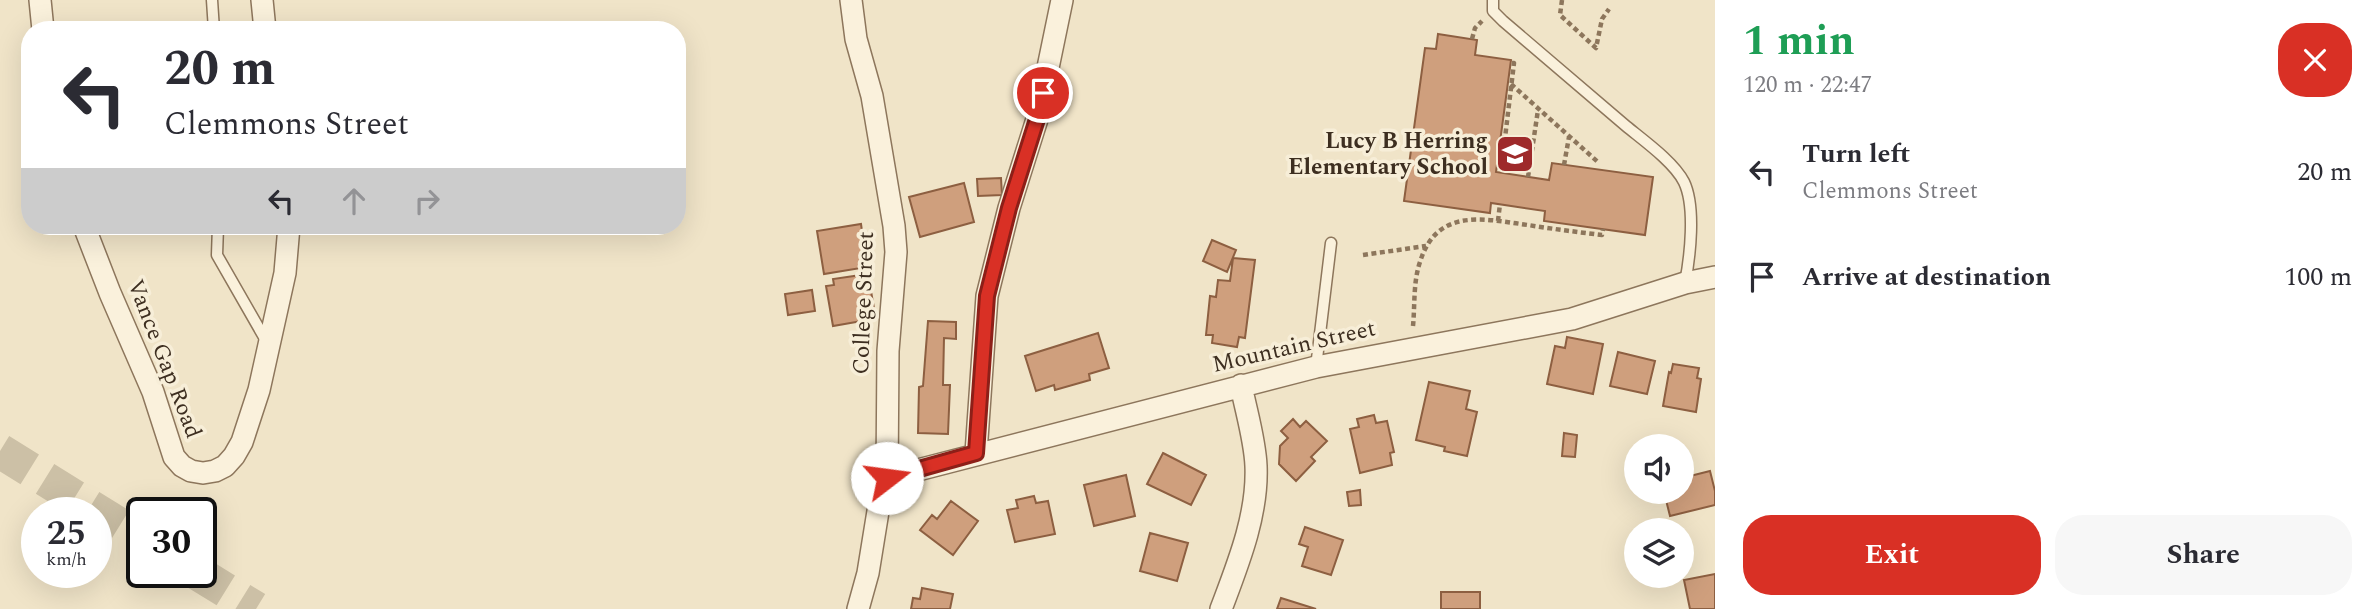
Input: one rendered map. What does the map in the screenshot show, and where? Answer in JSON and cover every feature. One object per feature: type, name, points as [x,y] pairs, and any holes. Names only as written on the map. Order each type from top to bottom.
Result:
[{"type":"street","points":[[40,0],[42,21]]},
{"type":"street","points":[[262,0],[264,21]]},
{"type":"street","name":"College Street","points":[[851,0],[856,39],[872,96],[894,226],[896,253],[888,351],[887,478],[880,499],[868,573],[858,609]]},
{"type":"street","points":[[976,453],[987,296],[1009,208],[1038,116],[1062,0]]},
{"type":"street","name":"Vance Gap Road","points":[[87,235],[153,392],[174,457],[182,466],[203,474],[225,466],[242,442],[259,390],[269,346],[285,273],[288,235]]},
{"type":"street","name":"Mountain Street","points":[[887,478],[1316,367],[1572,319],[1715,276]]},
{"type":"street","points":[[1221,609],[1251,517],[1255,486],[1256,465],[1241,385]]},
{"type":"lane","points":[[212,0],[213,21]]},
{"type":"lane","points":[[1493,0],[1493,11],[1503,21],[1644,141],[1673,167],[1684,182],[1689,201],[1690,223],[1685,283]]},
{"type":"lane","points":[[218,235],[217,255],[269,346]]},
{"type":"lane","points":[[1316,367],[1331,243]]},
{"type":"path","points":[[1562,0],[1560,15],[1596,48],[1602,19],[1609,9]]},
{"type":"path","points":[[1500,138],[1505,138],[1514,63],[1511,63]]},
{"type":"path","points":[[1511,84],[1599,163]]},
{"type":"path","points":[[1528,177],[1538,109]]},
{"type":"path","points":[[1564,165],[1569,137]]},
{"type":"path","points":[[1498,221],[1500,204]]},
{"type":"path","points":[[1411,348],[1419,264],[1427,246],[1441,230],[1454,222],[1479,218],[1602,236],[1603,229]]},
{"type":"path","points":[[1363,255],[1427,246]]},
{"type":"building","points":[[1438,34],[1477,40],[1475,55],[1511,60],[1496,172],[1549,180],[1552,163],[1653,177],[1645,235],[1544,221],[1545,211],[1491,203],[1490,213],[1404,201],[1425,48],[1436,49]]},
{"type":"building","points":[[1001,178],[1002,195],[978,196],[977,179]]},
{"type":"building","points":[[964,183],[974,222],[920,237],[909,197]]},
{"type":"building","points":[[861,224],[867,267],[824,274],[817,231]]},
{"type":"building","points":[[1212,240],[1236,250],[1227,272],[1203,261]]},
{"type":"building","points":[[1233,258],[1255,260],[1245,338],[1239,337],[1237,347],[1212,343],[1213,335],[1206,335],[1210,296],[1216,297],[1218,280],[1230,281]]},
{"type":"building","points":[[868,274],[875,314],[861,317],[862,321],[833,326],[826,286],[834,285],[833,279]]},
{"type":"building","points":[[812,290],[815,311],[788,315],[785,294]]},
{"type":"building","points":[[928,321],[956,322],[956,339],[944,338],[943,385],[950,385],[948,434],[918,433],[919,387],[923,386]]},
{"type":"building","points":[[1098,333],[1109,368],[1089,374],[1090,380],[1055,390],[1054,385],[1036,391],[1025,356]]},
{"type":"building","points":[[1567,337],[1603,344],[1593,394],[1547,384],[1555,346],[1565,348]]},
{"type":"building","points":[[1618,352],[1655,361],[1647,394],[1610,386]]},
{"type":"building","points":[[1673,364],[1699,368],[1697,378],[1701,379],[1696,412],[1663,406]]},
{"type":"building","points":[[1429,382],[1470,391],[1466,409],[1477,412],[1467,456],[1444,451],[1445,447],[1416,440]]},
{"type":"building","points":[[1374,415],[1376,423],[1387,421],[1394,452],[1390,453],[1392,465],[1360,473],[1350,429],[1359,427],[1357,419]]},
{"type":"building","points":[[1293,419],[1300,427],[1306,421],[1327,441],[1311,457],[1315,461],[1296,481],[1279,464],[1280,446],[1288,438],[1281,431]]},
{"type":"building","points":[[1564,433],[1577,435],[1575,457],[1562,456]]},
{"type":"building","points":[[1163,453],[1206,475],[1191,505],[1147,484]]},
{"type":"building","points":[[1710,471],[1715,505],[1670,516],[1667,504],[1694,504],[1694,475]]},
{"type":"building","points":[[1126,475],[1135,516],[1094,526],[1084,485]]},
{"type":"building","points":[[1360,490],[1361,505],[1349,506],[1347,492]]},
{"type":"building","points":[[1034,496],[1036,503],[1048,501],[1055,534],[1015,542],[1007,510],[1018,508],[1016,500]]},
{"type":"building","points":[[951,501],[978,521],[953,555],[920,530],[932,515],[937,519]]},
{"type":"building","points":[[1305,527],[1343,540],[1331,575],[1302,566],[1308,547],[1299,544]]},
{"type":"building","points":[[1150,533],[1188,543],[1177,581],[1140,571]]},
{"type":"building","points":[[1715,574],[1715,609],[1690,609],[1686,588],[1694,588],[1694,578]]},
{"type":"building","points":[[922,588],[953,594],[950,609],[911,609],[913,598],[920,599]]},
{"type":"building","points":[[1441,592],[1480,592],[1480,609],[1441,609]]},
{"type":"building","points":[[1281,598],[1316,609],[1277,609]]},
{"type":"tunnel","points":[[0,451],[126,529]]},
{"type":"tunnel","points":[[217,585],[256,609]]},
{"type":"place","name":"Lucy B Herring Elementary School","points":[[1515,154]]},
{"type":"route","points":[[887,478],[976,453],[987,296],[1009,208],[1043,93]]}]
